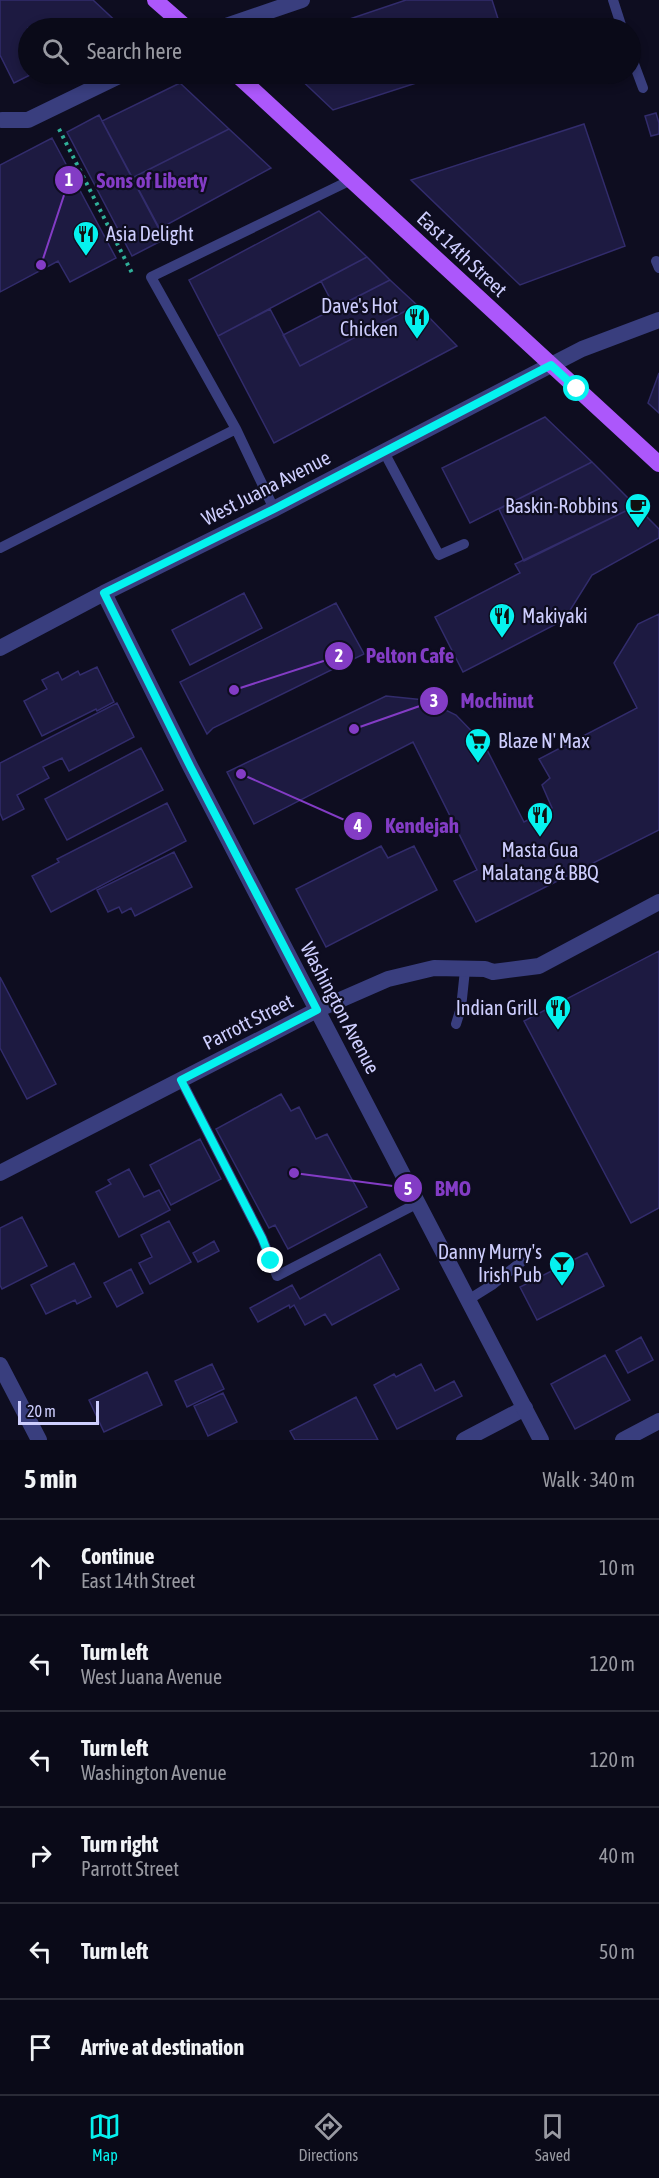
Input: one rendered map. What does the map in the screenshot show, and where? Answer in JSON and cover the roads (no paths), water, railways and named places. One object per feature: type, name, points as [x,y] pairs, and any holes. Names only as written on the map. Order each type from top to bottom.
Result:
[{"type":"main road","points":[[155,0],[176,18]]},
{"type":"main road","name":"East 14th Street","points":[[247,84],[659,464]]},
{"type":"street","points":[[249,18],[302,0]]},
{"type":"street","points":[[2,120],[28,120],[102,84]]},
{"type":"street","name":"West Juana Avenue","points":[[0,648],[582,349],[659,320]]},
{"type":"street","name":"Washington Avenue","points":[[104,593],[190,766],[541,1440]]},
{"type":"street","name":"Parrott Street","points":[[0,1173],[317,1010],[388,979],[434,968],[485,969],[493,972],[539,966],[659,902]]},
{"type":"street","points":[[0,1365],[39,1440]]},
{"type":"street","points":[[464,1440],[525,1408]]},
{"type":"street","points":[[623,1440],[659,1421]]},
{"type":"lane","points":[[613,0],[619,18]]},
{"type":"lane","points":[[641,82],[643,88]]},
{"type":"lane","points":[[274,509],[236,429],[151,278],[351,180]]},
{"type":"lane","points":[[0,548],[236,429]]},
{"type":"lane","points":[[384,452],[439,555],[464,544]]},
{"type":"lane","points":[[456,1024],[461,1008],[465,970]]},
{"type":"lane","points":[[181,1080],[262,1238],[277,1276],[418,1203]]},
{"type":"lane","points":[[468,1300],[521,1262]]},
{"type":"place","name":"Asia Delight","points":[[86,257]]},
{"type":"place","name":"Sons of Liberty","points":[[41,265]]},
{"type":"place","name":"Dave's Hot Chicken","points":[[417,340]]},
{"type":"place","name":"Baskin-Robbins","points":[[638,529]]},
{"type":"place","name":"Makiyaki","points":[[502,639]]},
{"type":"place","name":"Pelton Cafe","points":[[234,690]]},
{"type":"place","name":"Mochinut","points":[[354,729]]},
{"type":"place","name":"Blaze N' Max","points":[[478,764]]},
{"type":"place","name":"Kendejah","points":[[241,774]]},
{"type":"place","name":"Masta Gua Malatang & BBQ","points":[[540,838]]},
{"type":"place","name":"Indian Grill","points":[[558,1031]]},
{"type":"place","name":"BMO","points":[[294,1173]]},
{"type":"place","name":"Danny Murry's Irish Pub","points":[[562,1287]]}]
